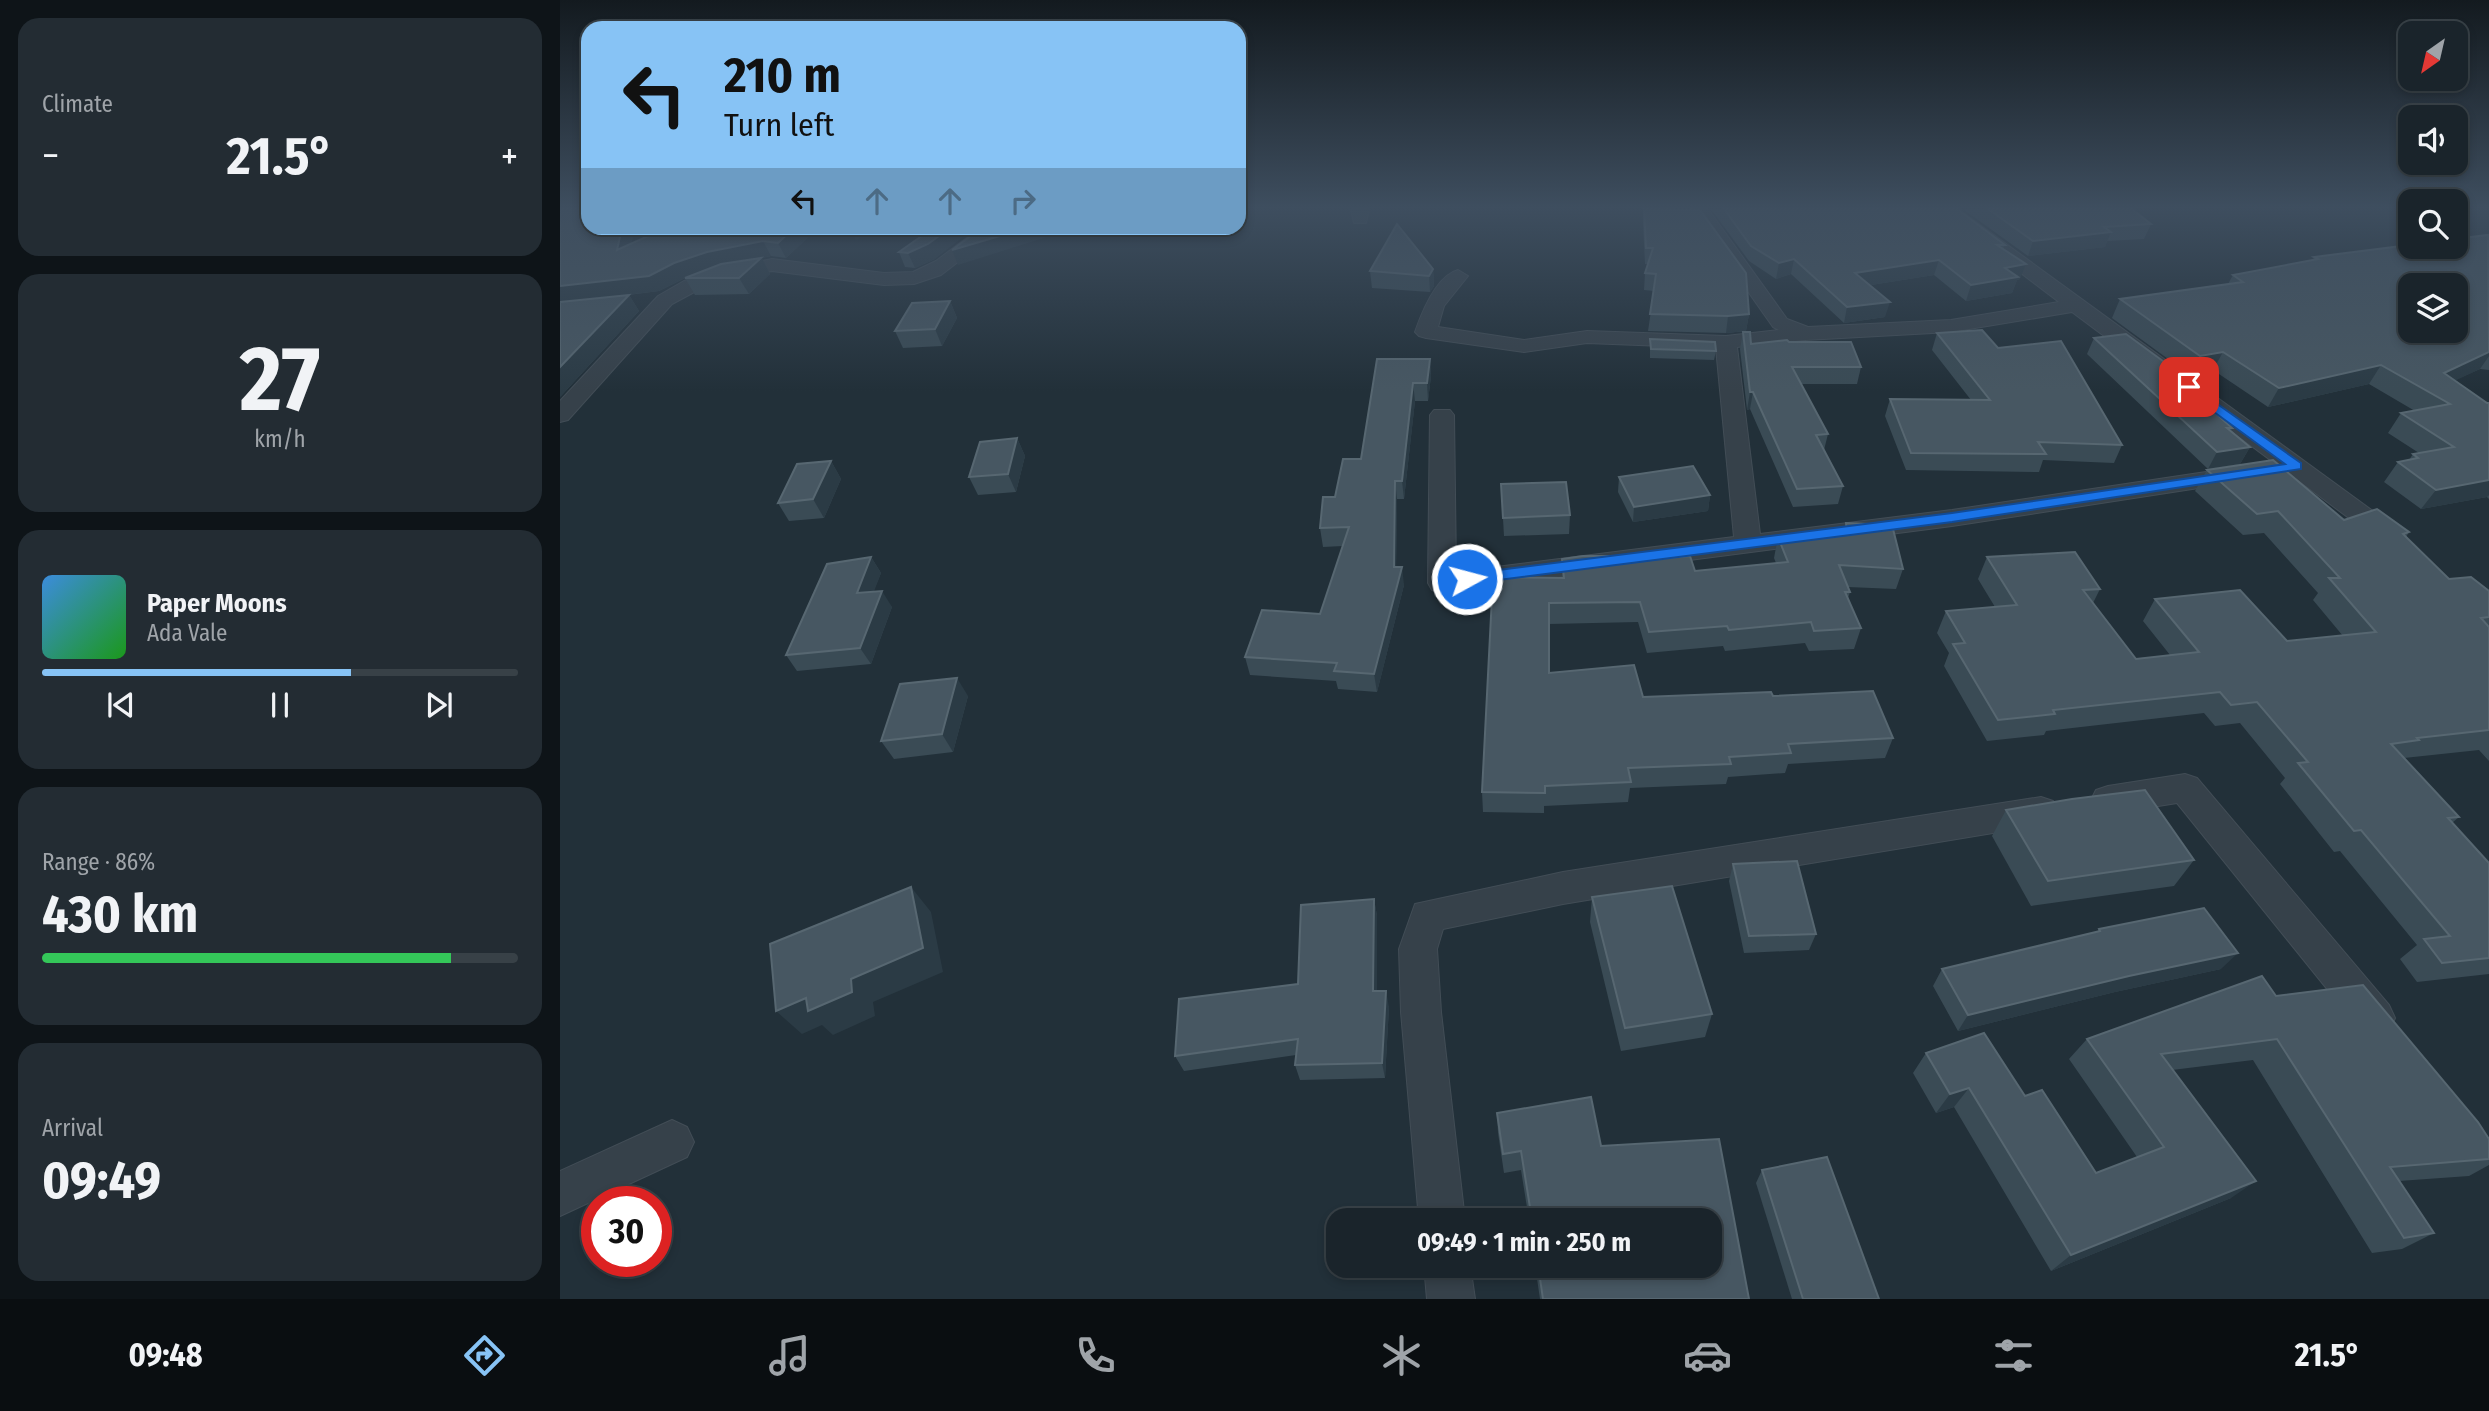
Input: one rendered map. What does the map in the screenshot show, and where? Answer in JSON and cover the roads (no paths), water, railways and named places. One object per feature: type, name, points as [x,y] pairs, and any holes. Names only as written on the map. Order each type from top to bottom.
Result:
[{"type":"street","points":[[560,415],[664,300],[679,289],[700,281],[746,270]]},
{"type":"street","points":[[821,270],[892,279],[913,279],[933,270]]},
{"type":"street","points":[[1742,270],[1780,323],[1805,334]]},
{"type":"street","points":[[2028,270],[2414,553]]},
{"type":"street","points":[[1458,276],[1434,305],[1426,332],[1524,346],[1587,337],[1726,342],[1805,334],[1951,326],[2076,305]]},
{"type":"street","points":[[638,303],[664,300]]},
{"type":"street","points":[[1726,342],[1748,544]]},
{"type":"street","points":[[1442,415],[1441,583],[1966,516],[2296,466]]},
{"type":"street","points":[[1442,1208],[1420,1000],[1418,949],[1428,916],[1563,888],[2185,788],[2393,1040]]},
{"type":"street","points":[[560,1194],[672,1142]]},
{"type":"street","points":[[1449,1278],[1451,1299]]}]
